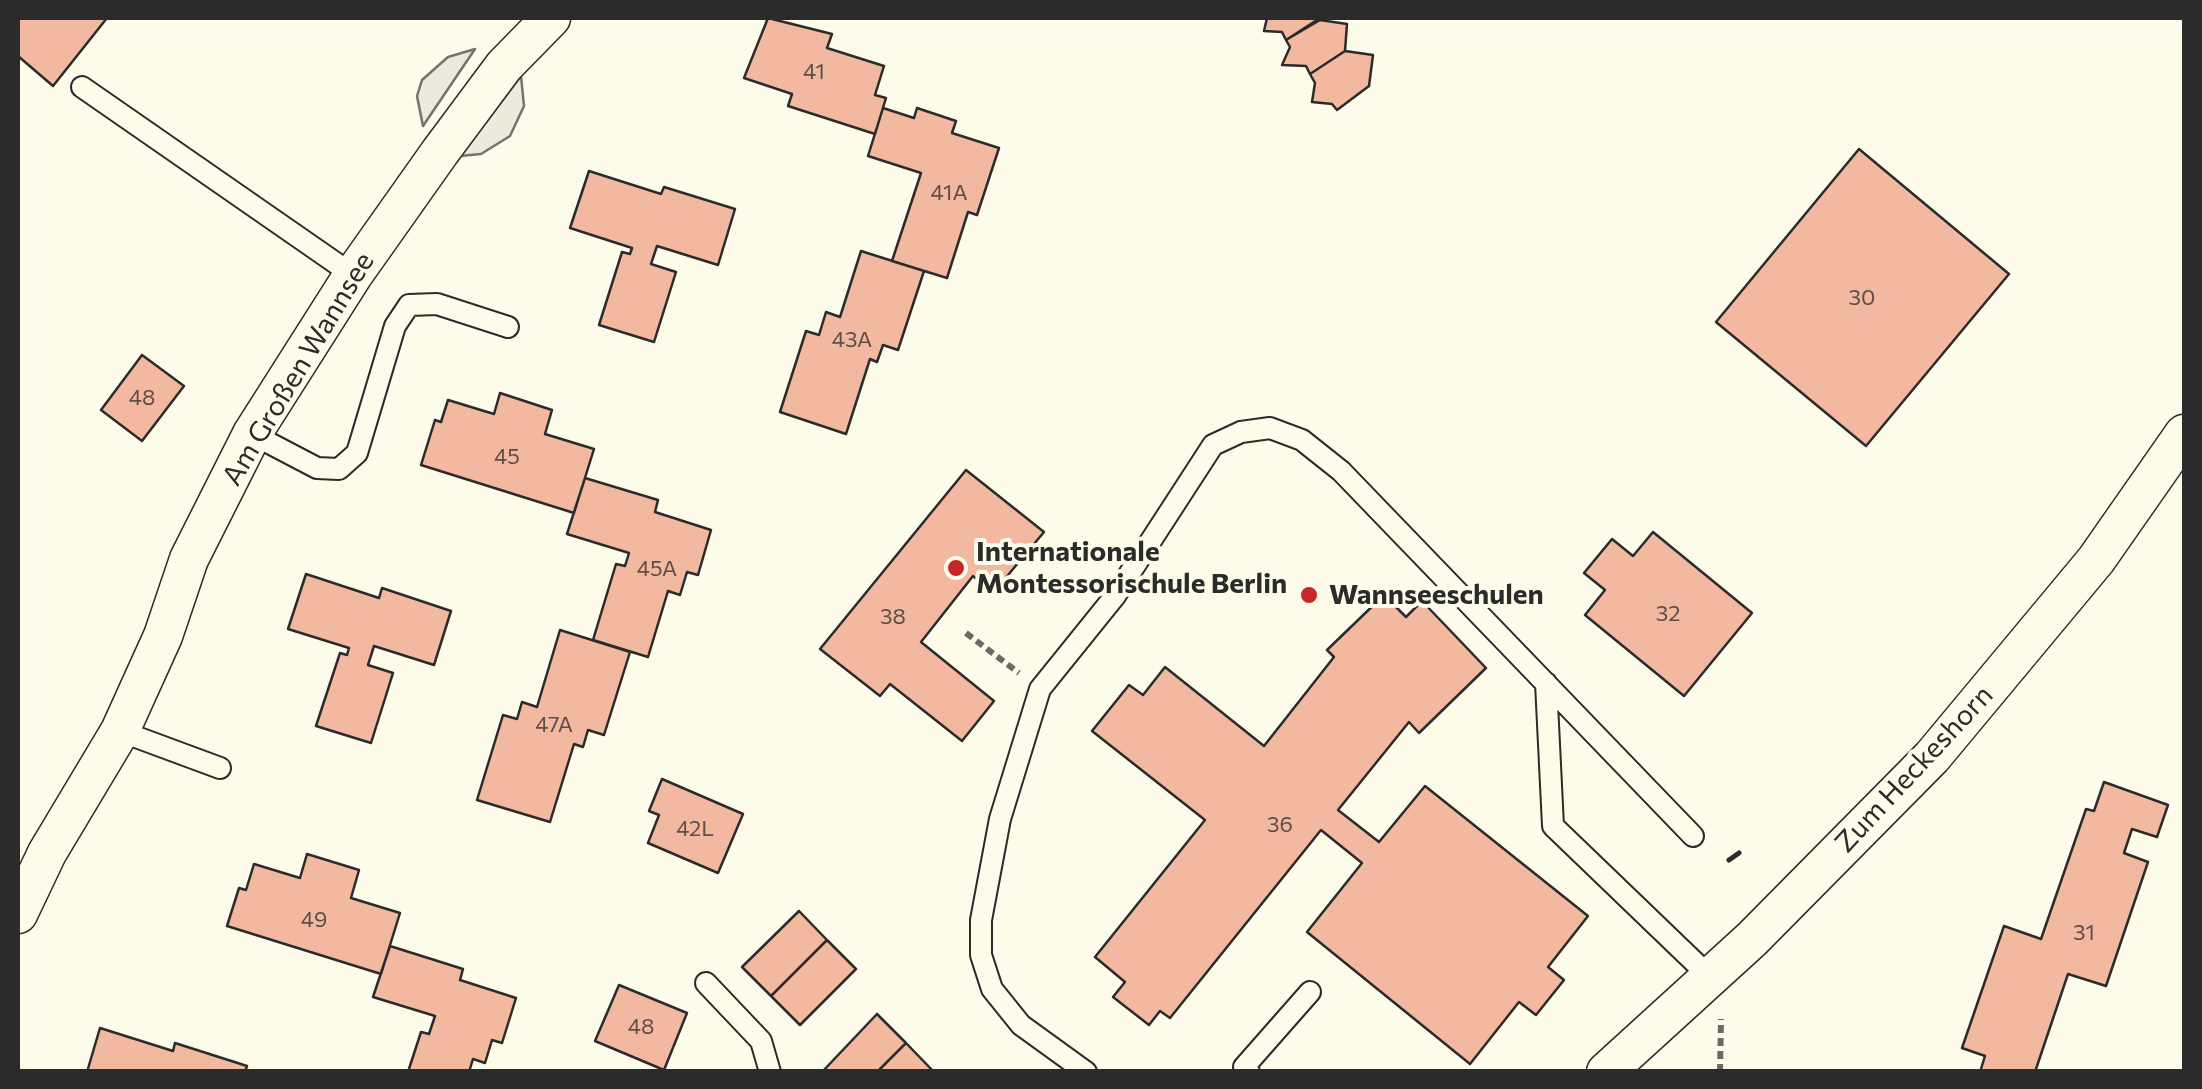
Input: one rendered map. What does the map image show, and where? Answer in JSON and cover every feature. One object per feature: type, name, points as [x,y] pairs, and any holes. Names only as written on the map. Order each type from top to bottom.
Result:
[{"type":"street","name":"Am Großen Wannsee","points":[[18,914],[47,853],[120,731],[163,636],[189,559],[252,434],[353,275],[504,66],[551,18]]},
{"type":"street","name":"Zum Heckeshorn","points":[[1606,1072],[1710,977],[1932,758],[2090,568],[2184,434]]},
{"type":"lane","points":[[82,86],[353,275]]},
{"type":"lane","points":[[252,434],[317,468],[339,469],[357,453],[395,326],[409,305],[437,304],[508,328]]},
{"type":"lane","points":[[1086,1072],[1021,1025],[992,989],[981,955],[982,920],[1000,819],[1040,689],[1115,596],[1213,445],[1240,432],[1270,428],[1302,440],[1341,471],[1693,836]]},
{"type":"lane","points":[[1546,683],[1553,826],[1710,977]]},
{"type":"lane","points":[[120,731],[220,768]]},
{"type":"lane","points":[[706,983],[762,1041],[770,1072]]},
{"type":"lane","points":[[1239,1070],[1310,992]]},
{"type":"path","points":[[966,633],[1040,689]]},
{"type":"shaded area","points":[[475,49],[423,126],[417,96],[422,80],[448,57]]},
{"type":"shaded area","points":[[521,76],[524,106],[510,136],[481,154],[460,156]]},
{"type":"building","points":[[18,18],[107,18],[53,86],[18,56]]},
{"type":"building","points":[[768,18],[832,34],[827,48],[884,66],[875,95],[886,98],[875,134],[788,106],[792,94],[744,78]]},
{"type":"building","points":[[1267,18],[1320,18],[1286,40],[1282,32],[1264,31]]},
{"type":"building","points":[[1320,20],[1347,24],[1345,51],[1310,74],[1306,66],[1282,65],[1290,47],[1286,40]]},
{"type":"building","points":[[1345,51],[1373,55],[1369,86],[1337,110],[1332,104],[1312,102],[1315,83],[1310,74]]},
{"type":"building","points":[[883,108],[914,118],[917,108],[956,121],[952,133],[999,148],[977,215],[968,212],[947,278],[892,261],[921,173],[868,156]]},
{"type":"building","points":[[1859,149],[2009,274],[1866,446],[1716,322]]},
{"type":"building","points":[[589,171],[661,194],[664,187],[735,209],[718,265],[657,246],[651,264],[676,272],[654,342],[599,325],[622,252],[630,254],[632,248],[570,228]]},
{"type":"building","points":[[861,251],[924,271],[898,350],[883,345],[877,362],[870,359],[846,434],[780,412],[806,331],[819,335],[826,312],[840,317]]},
{"type":"building","points":[[142,355],[184,386],[142,441],[101,410]]},
{"type":"building","points":[[500,393],[552,410],[545,434],[594,449],[574,513],[421,465],[435,420],[441,422],[448,400],[494,414]]},
{"type":"building","points":[[966,470],[1044,532],[993,593],[973,576],[921,642],[994,701],[962,741],[890,684],[880,696],[820,649]]},
{"type":"building","points":[[585,478],[658,500],[655,512],[711,530],[698,575],[687,572],[680,595],[668,591],[648,657],[593,640],[616,564],[625,566],[629,553],[567,534]]},
{"type":"building","points":[[1653,532],[1752,613],[1684,696],[1585,615],[1605,590],[1584,573],[1612,539],[1633,556]]},
{"type":"building","points":[[306,574],[379,598],[382,588],[451,611],[434,665],[374,646],[368,665],[393,673],[371,743],[316,726],[340,653],[347,655],[349,648],[288,629]]},
{"type":"building","points":[[1384,595],[1406,617],[1422,601],[1486,668],[1419,733],[1409,722],[1338,810],[1379,842],[1425,786],[1588,916],[1548,967],[1564,980],[1536,1015],[1519,1002],[1470,1064],[1307,932],[1362,863],[1321,830],[1170,1018],[1160,1011],[1149,1025],[1113,997],[1125,982],[1095,957],[1205,820],[1092,731],[1129,685],[1143,695],[1165,667],[1264,746],[1334,657],[1327,650]]},
{"type":"building","points":[[560,630],[630,652],[604,735],[588,730],[583,747],[574,744],[550,822],[477,800],[503,715],[517,719],[522,702],[537,707]]},
{"type":"building","points":[[662,779],[743,814],[718,873],[648,843],[659,815],[649,811]]},
{"type":"building","points":[[2104,782],[2168,805],[2157,837],[2132,829],[2124,853],[2148,862],[2106,986],[2068,974],[2035,1072],[1980,1072],[1985,1056],[1962,1048],[2004,926],[2041,939],[2086,809],[2094,811]]},
{"type":"building","points":[[307,854],[359,870],[351,898],[400,913],[381,974],[227,926],[239,888],[246,890],[254,864],[300,878]]},
{"type":"building","points":[[799,911],[827,940],[771,996],[742,967]]},
{"type":"building","points":[[827,940],[856,969],[800,1025],[771,996]]},
{"type":"building","points":[[390,946],[463,969],[460,980],[516,998],[502,1043],[492,1040],[485,1063],[473,1059],[469,1072],[408,1072],[421,1032],[429,1034],[435,1016],[373,997]]},
{"type":"building","points":[[619,985],[687,1013],[664,1070],[595,1041]]},
{"type":"building","points":[[877,1014],[906,1043],[877,1072],[822,1072]]},
{"type":"building","points":[[100,1028],[173,1051],[175,1043],[247,1066],[245,1072],[87,1072]]},
{"type":"building","points":[[906,1043],[934,1072],[877,1072]]},
{"type":"wall","points":[[1729,860],[1739,853]]},
{"type":"place","name":"Internationale Montessorischule Berlin","points":[[956,568]]},
{"type":"place","name":"Wannseeschulen","points":[[1309,595]]}]
